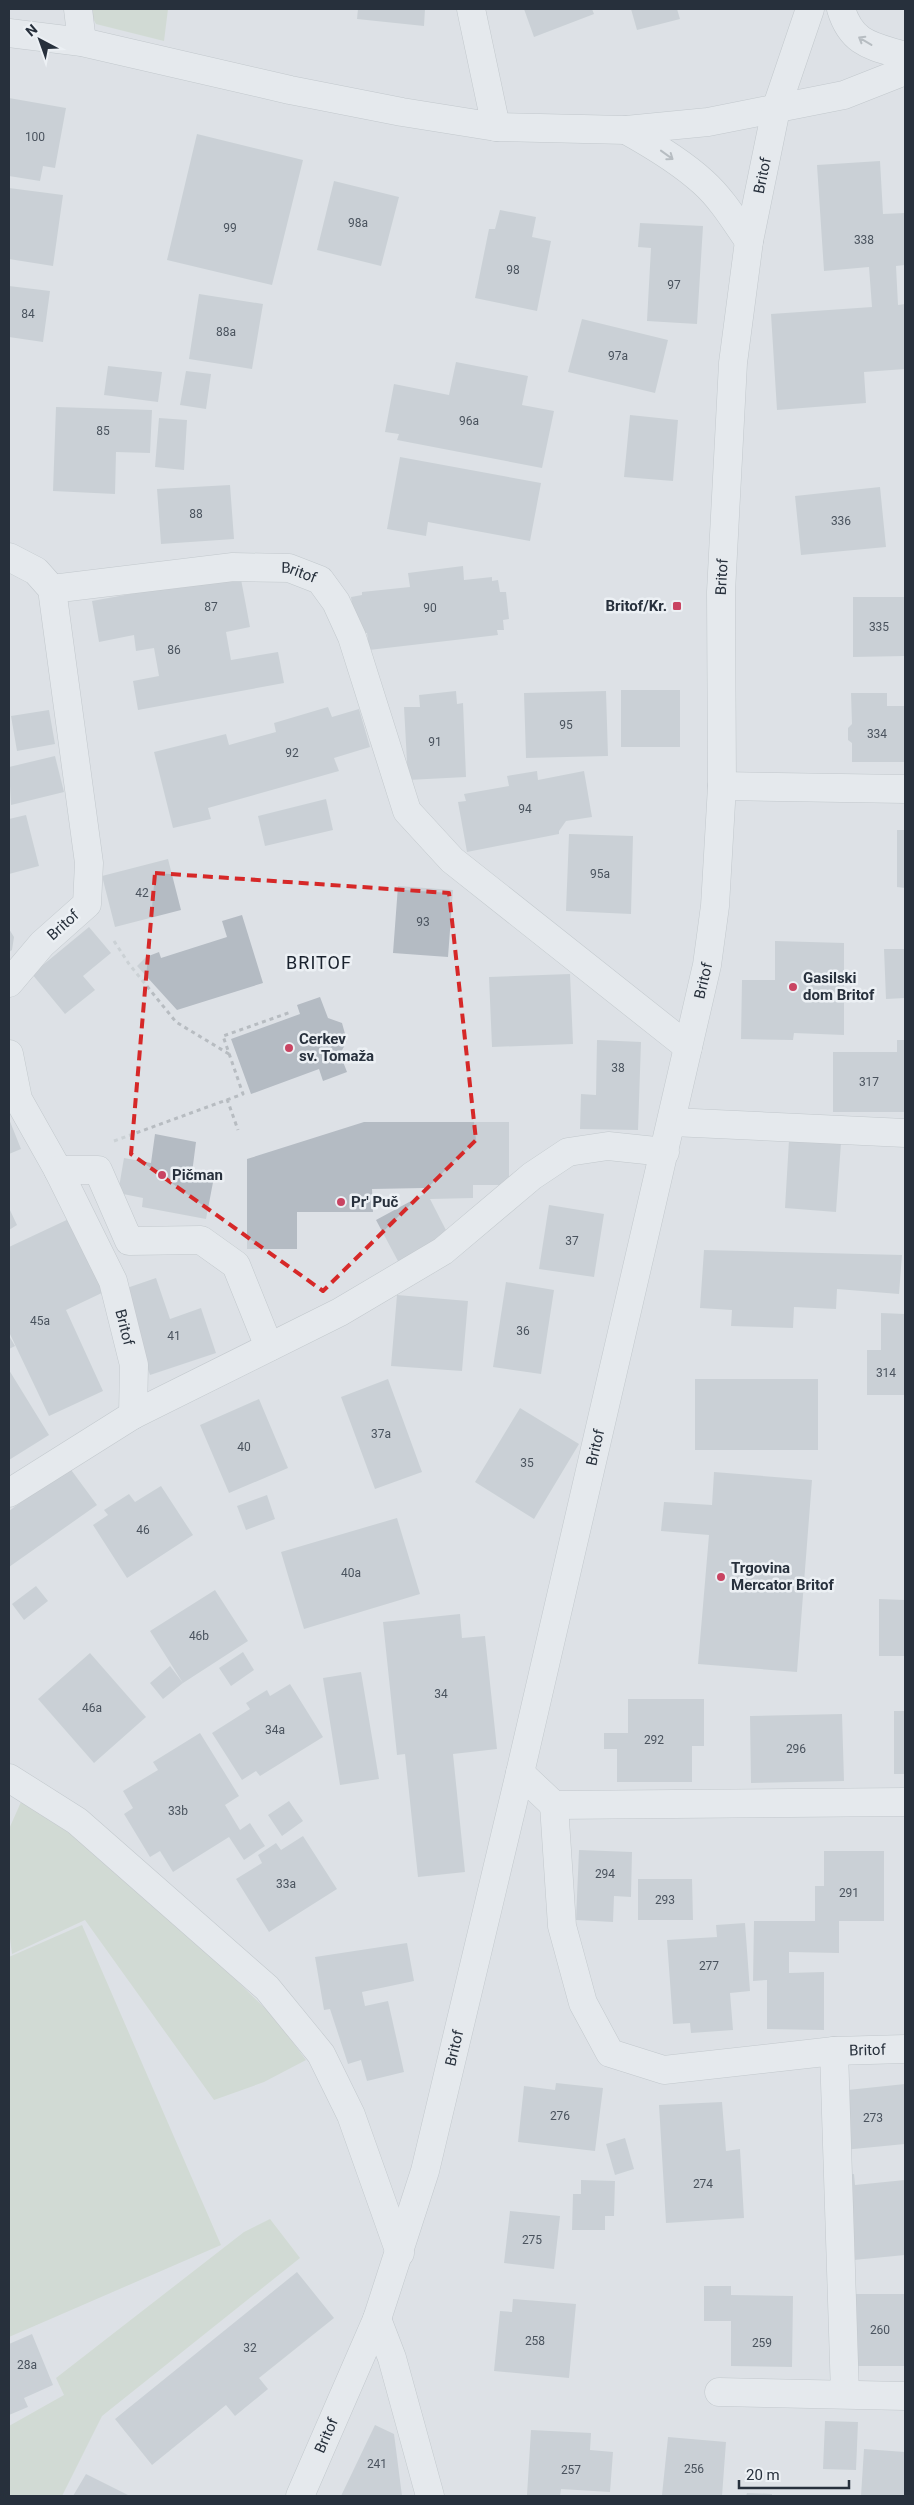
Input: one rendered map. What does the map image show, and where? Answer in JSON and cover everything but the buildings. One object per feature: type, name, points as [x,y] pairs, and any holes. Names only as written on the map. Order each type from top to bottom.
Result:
[{"type":"street","points":[[78,9],[82,42]]},
{"type":"street","points":[[472,9],[496,127]]},
{"type":"street","points":[[841,9],[846,27],[865,44],[905,56]]},
{"type":"street","name":"Britof","points":[[300,2496],[377,2319],[400,2253],[425,2171],[520,1773],[707,965],[715,906],[722,786],[721,592],[733,363],[749,241],[776,109],[806,10]]},
{"type":"street","points":[[9,33],[82,42],[290,90],[402,112],[496,127],[626,130],[708,122],[844,95],[905,71]]},
{"type":"street","points":[[626,130],[663,151],[704,182],[722,202],[749,241]]},
{"type":"street","points":[[9,558],[36,571],[52,589]]},
{"type":"street","name":"Britof","points":[[9,982],[42,944],[87,904],[89,864],[52,589],[232,568],[289,568],[320,580],[336,602],[352,637],[407,811],[452,860],[688,1047]]},
{"type":"street","points":[[722,786],[905,790]]},
{"type":"street","name":"Britof","points":[[9,1054],[18,1099],[58,1170],[113,1282],[134,1365],[133,1415]]},
{"type":"street","points":[[672,1122],[905,1132]]},
{"type":"street","points":[[9,1493],[133,1415],[340,1312],[443,1251],[532,1176],[568,1152],[608,1146],[665,1152]]},
{"type":"street","points":[[58,1170],[98,1170],[129,1241],[201,1240],[236,1265],[269,1347]]},
{"type":"street","points":[[520,1773],[554,1805],[905,1802]]},
{"type":"street","points":[[9,1778],[77,1821],[159,1890],[273,1995],[321,2054],[351,2115],[400,2253]]},
{"type":"street","name":"Britof","points":[[554,1805],[562,1926],[583,2003],[610,2053],[664,2070],[834,2051],[905,2049]]},
{"type":"street","points":[[834,2051],[845,2394]]},
{"type":"street","points":[[377,2319],[392,2358],[430,2496]]},
{"type":"street","points":[[719,2392],[905,2396]]},
{"type":"path","points":[[114,941],[128,964],[176,1022],[230,1054]]},
{"type":"path","points":[[112,1142],[243,1094],[223,1036],[291,1012]]},
{"type":"path","points":[[227,1099],[238,1130]]},
{"type":"highlighted area","points":[[155,873],[449,893],[476,1140],[323,1291],[131,1154]]},
{"type":"green space","points":[[88,9],[168,9],[164,41],[96,24]]},
{"type":"green space","points":[[21,1802],[71,1834],[175,1920],[275,2018],[306,2060],[264,2082],[214,2100],[85,1920],[12,1954],[9,1931],[9,1829]]},
{"type":"green space","points":[[82,1925],[221,2245],[9,2337],[9,1957]]},
{"type":"green space","points":[[270,2219],[300,2258],[102,2416],[62,2496],[9,2496],[9,2426],[64,2395],[56,2378],[244,2232]]},
{"type":"place","name":"Britof/Kr.","points":[[677,606]]},
{"type":"place","name":"Gasilski dom Britof","points":[[793,987]]},
{"type":"place","name":"Cerkev sv. Tomaža","points":[[289,1048]]},
{"type":"place","name":"Pičman","points":[[162,1175]]},
{"type":"place","name":"Pr' Puč","points":[[341,1202]]},
{"type":"place","name":"Trgovina Mercator Britof","points":[[721,1577]]},
{"type":"district","name":"BRITOF","points":[[319,962]]}]
